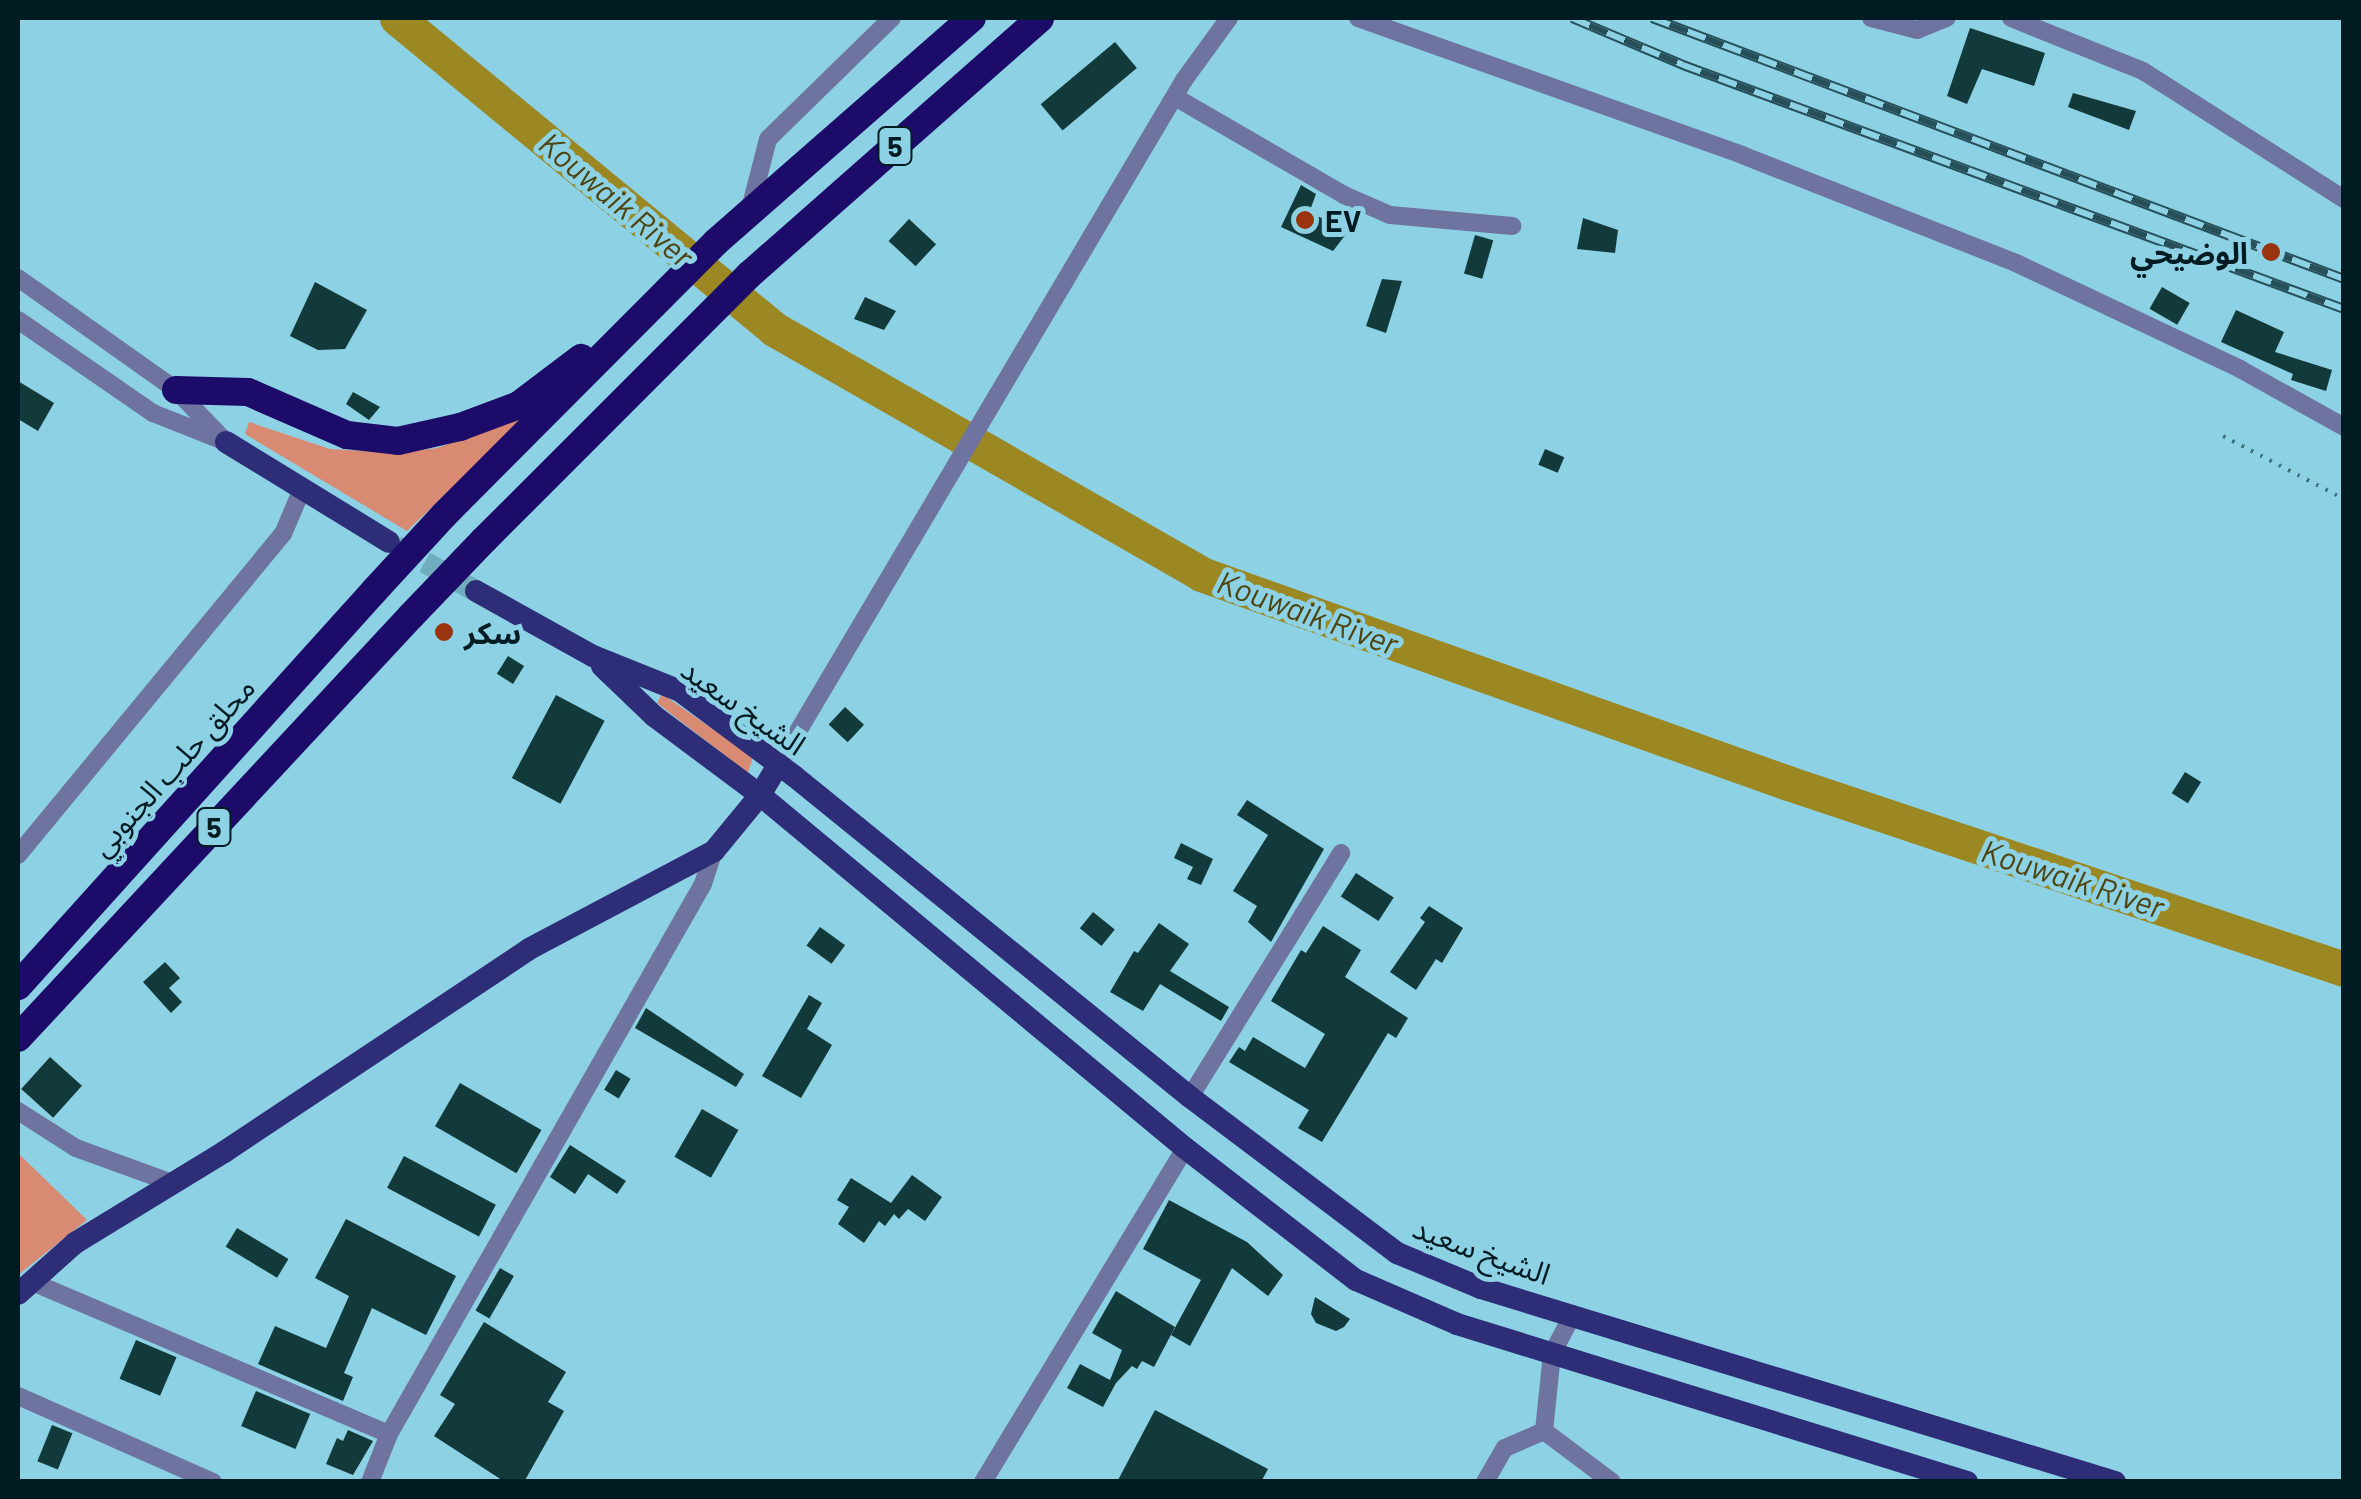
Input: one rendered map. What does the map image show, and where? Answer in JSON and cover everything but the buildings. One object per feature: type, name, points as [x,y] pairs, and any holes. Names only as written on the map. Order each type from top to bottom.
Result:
[{"type":"highway","name":"5","points":[[658,300],[716,242],[972,18]]},
{"type":"highway","name":"5","points":[[18,1038],[411,616],[690,332],[749,275],[1040,18]]},
{"type":"highway","points":[[176,390],[248,392],[347,435],[398,440],[460,427],[519,405],[658,300]]},
{"type":"highway","name":"محلق حلب الجنوبي","points":[[18,986],[444,515],[658,300]]},
{"type":"main road","points":[[226,442],[389,542]]},
{"type":"main road","points":[[476,591],[593,656]]},
{"type":"main road","name":"الشيخ سعيد","points":[[593,656],[680,691],[778,765],[1190,1097],[1397,1253],[1481,1288],[2115,1482]]},
{"type":"main road","name":"الشيخ سعيد","points":[[593,656],[654,716],[760,796],[1185,1148],[1356,1280],[1457,1324],[1967,1482]]},
{"type":"main road","points":[[24,1288],[75,1243],[530,950],[714,851],[760,796],[778,765]]},
{"type":"street","points":[[778,765],[1175,96],[1229,18]]},
{"type":"street","points":[[1358,18],[1742,155],[2016,263],[2240,369],[2343,428]]},
{"type":"street","points":[[1871,18],[1918,30],[1947,18]]},
{"type":"street","points":[[2011,18],[2143,71],[2344,198]]},
{"type":"street","points":[[749,214],[768,139],[884,21]]},
{"type":"street","points":[[1175,96],[1344,194],[1390,216],[1513,226]]},
{"type":"street","points":[[18,278],[176,390],[226,442]]},
{"type":"street","points":[[18,320],[152,413],[226,442]]},
{"type":"street","points":[[18,855],[283,534],[302,489]]},
{"type":"street","points":[[370,1482],[389,1434],[703,884],[714,851]]},
{"type":"street","points":[[1190,1097],[1341,853]]},
{"type":"street","points":[[18,1111],[76,1148],[172,1183]]},
{"type":"street","points":[[983,1482],[1185,1148]]},
{"type":"street","points":[[24,1288],[389,1434]]},
{"type":"street","points":[[1544,1432],[1552,1354],[1573,1314]]},
{"type":"street","points":[[18,1396],[213,1482]]},
{"type":"street","points":[[1486,1482],[1505,1448],[1544,1432]]},
{"type":"street","points":[[1544,1432],[1612,1482]]},
{"type":"path","points":[[2223,436],[2344,499]]},
{"type":"shaded area","points":[[527,416],[407,531],[245,434],[249,422],[330,449],[399,453],[437,448]]},
{"type":"shaded area","points":[[662,694],[753,757],[748,773],[657,703]]},
{"type":"shaded area","points":[[18,1153],[87,1220],[18,1275]]},
{"type":"waterway","name":"Kouwaik River","points":[[397,18],[774,329],[1201,574],[1788,783],[2344,969]]},
{"type":"tunnel","points":[[396,546],[476,591]]},
{"type":"railway","points":[[1572,18],[1683,65],[2344,309]]},
{"type":"railway","points":[[1652,18],[2344,279]]},
{"type":"place","name":"EV","points":[[1305,220]]},
{"type":"place","name":"الوضيحي","points":[[2271,252]]},
{"type":"place","name":"سكر","points":[[444,632]]}]
